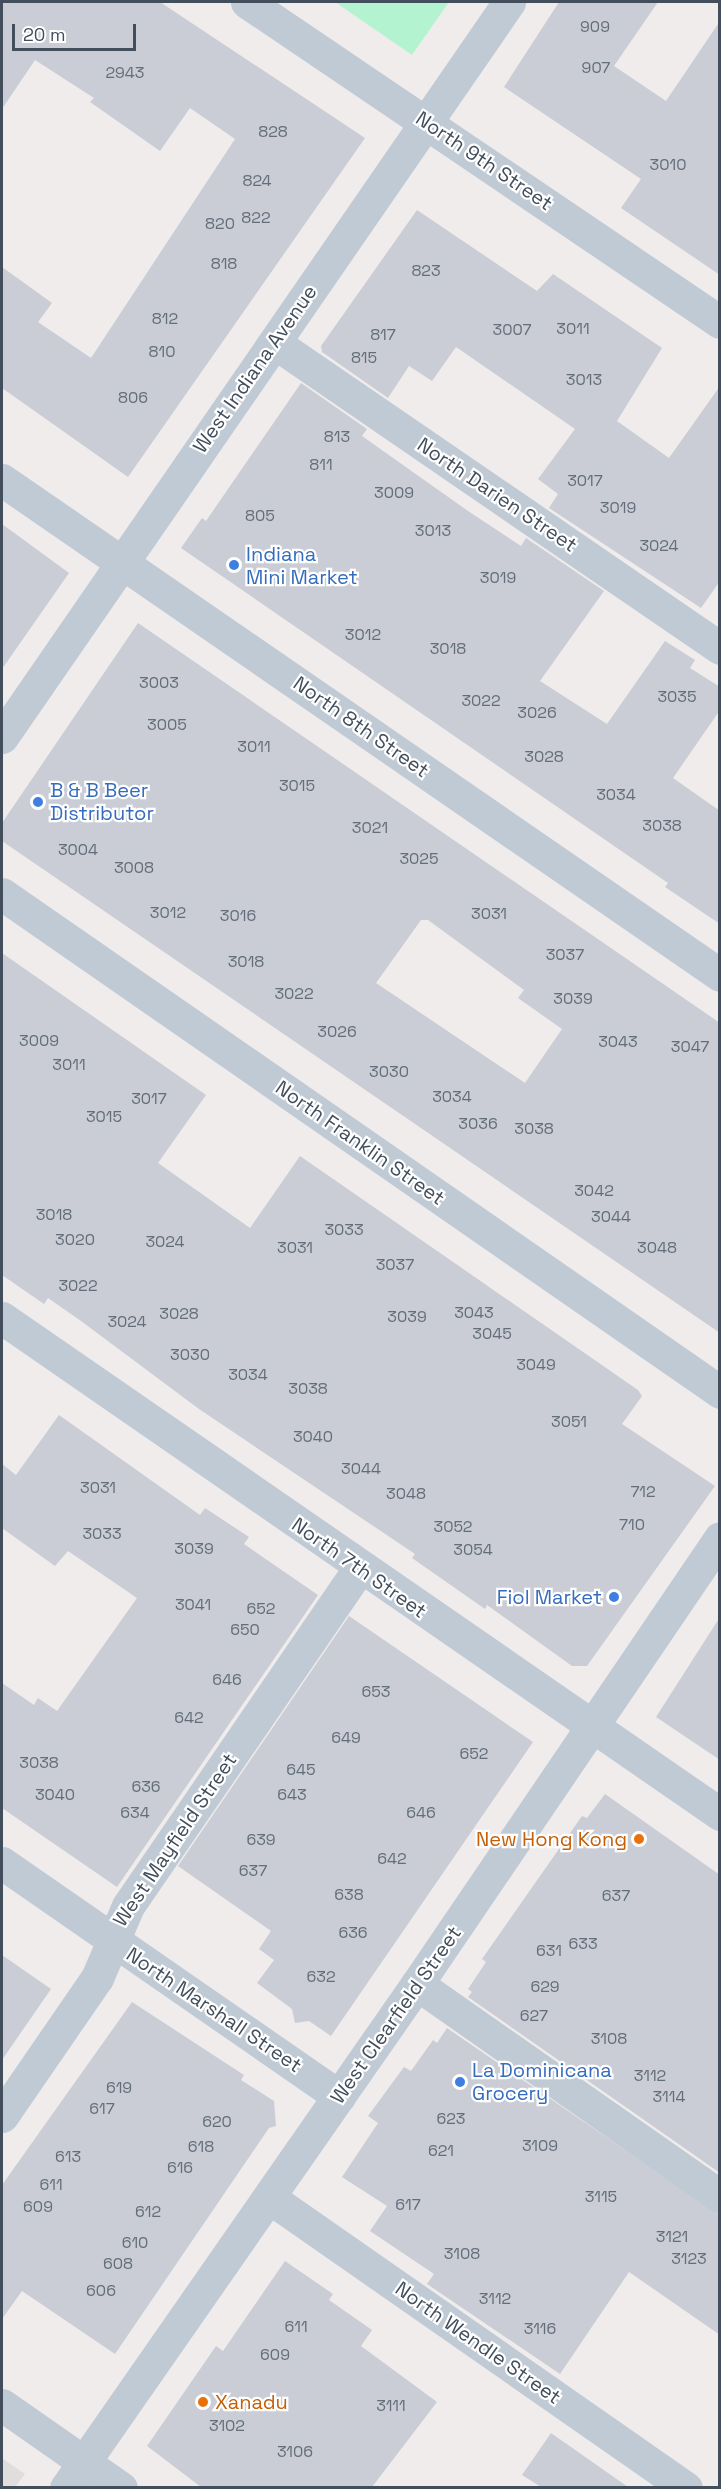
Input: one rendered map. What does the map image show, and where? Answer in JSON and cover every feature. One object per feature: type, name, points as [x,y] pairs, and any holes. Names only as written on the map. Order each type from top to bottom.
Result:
[{"type":"street","name":"North 9th Street","points":[[248,2],[720,322]]},
{"type":"street","name":"West Indiana Avenue","points":[[2,737],[120,560],[275,343],[509,2]]},
{"type":"street","name":"North Darien Street","points":[[275,343],[720,648]]},
{"type":"street","name":"North 8th Street","points":[[2,480],[720,975]]},
{"type":"street","name":"North Franklin Street","points":[[2,894],[720,1392]]},
{"type":"street","name":"North 7th Street","points":[[2,1318],[359,1569],[720,1814]]},
{"type":"street","name":"West Clearfield Street","points":[[75,2474],[270,2198],[720,1538]]},
{"type":"street","name":"West Mayfield Street","points":[[2,2116],[97,1978],[110,1940],[128,1906],[359,1569]]},
{"type":"street","name":"North Marshall Street","points":[[2,1863],[110,1940],[339,2096]]},
{"type":"street","points":[[417,1984],[720,2196]]},
{"type":"street","name":"North Wendle Street","points":[[270,2198],[686,2487]]},
{"type":"street","points":[[2,2405],[75,2474],[121,2487]]},
{"type":"shaded area","points":[[2,2458],[25,2474],[15,2487],[2,2487]]},
{"type":"green space","points":[[335,2],[449,2],[412,55]]},
{"type":"building","points":[[2,2],[160,2],[365,138],[128,477],[2,388],[2,267],[52,303],[38,322],[91,358],[235,139],[190,108],[160,151],[90,102],[94,98],[35,60],[2,109]]},
{"type":"building","points":[[559,2],[658,2],[614,66],[666,101],[720,21],[720,275],[621,208],[641,179],[504,87]]},
{"type":"building","points":[[417,210],[537,291],[553,274],[662,348],[617,421],[669,458],[720,386],[720,581],[701,608],[549,508],[558,494],[538,479],[575,429],[456,347],[432,381],[409,366],[388,398],[322,352],[321,346]]},
{"type":"building","points":[[301,383],[367,429],[362,436],[468,511],[521,546],[526,538],[604,591],[540,681],[607,724],[665,641],[695,660],[690,668],[720,687],[720,710],[673,778],[720,811],[720,924],[665,887],[668,883],[181,548],[202,518],[206,521]]},
{"type":"building","points":[[2,524],[69,573],[2,669]]},
{"type":"building","points":[[138,623],[720,1023],[720,1333],[2,841],[2,823]],"holes":[[[421,920],[428,920],[524,990],[518,998],[562,1029],[525,1083],[376,983]]]},
{"type":"building","points":[[2,953],[206,1095],[158,1163],[250,1228],[300,1156],[638,1390],[642,1396],[622,1424],[715,1486],[587,1666],[572,1666],[487,1605],[485,1609],[412,1558],[415,1554],[199,1409],[48,1298],[44,1304],[2,1275]]},
{"type":"building","points":[[59,1415],[200,1515],[205,1508],[249,1537],[244,1544],[318,1595],[117,1887],[2,1808],[2,1683],[34,1705],[38,1698],[57,1711],[137,1598],[68,1551],[55,1566],[2,1528],[2,1464],[16,1475]]},
{"type":"building","points":[[349,1616],[533,1742],[331,2036],[309,2021],[295,2023],[292,2009],[257,1983],[274,1960],[259,1949],[271,1931],[178,1866]]},
{"type":"building","points":[[720,1617],[720,1760],[656,1717]]},
{"type":"building","points":[[605,1794],[720,1875],[720,2173],[468,1997],[472,1992],[468,1989],[486,1962],[482,1959],[582,1816],[587,1818]]},
{"type":"building","points":[[2,1955],[51,1989],[2,2060]]},
{"type":"building","points":[[132,2002],[244,2075],[241,2080],[274,2101],[276,2126],[269,2128],[115,2354],[22,2291],[2,2319],[2,2185]]},
{"type":"building","points":[[447,2028],[720,2215],[720,2335],[629,2272],[560,2374],[427,2284],[434,2274],[370,2231],[387,2206],[342,2177],[378,2123],[368,2116],[404,2067],[411,2071],[433,2040],[437,2043]]},
{"type":"building","points":[[285,2261],[333,2294],[329,2300],[372,2330],[361,2346],[437,2402],[372,2487],[201,2487],[147,2446],[216,2346],[223,2351]]},
{"type":"building","points":[[551,2433],[628,2487],[541,2487],[522,2475]]},
{"type":"place","name":"Indiana Mini Market","points":[[234,565]]},
{"type":"place","name":"B & B Beer Distributor","points":[[38,802]]},
{"type":"place","name":"Fiol Market","points":[[614,1597]]},
{"type":"place","name":"New Hong Kong","points":[[639,1839]]},
{"type":"place","name":"La Dominicana Grocery","points":[[460,2082]]},
{"type":"place","name":"Xanadu","points":[[203,2402]]}]
